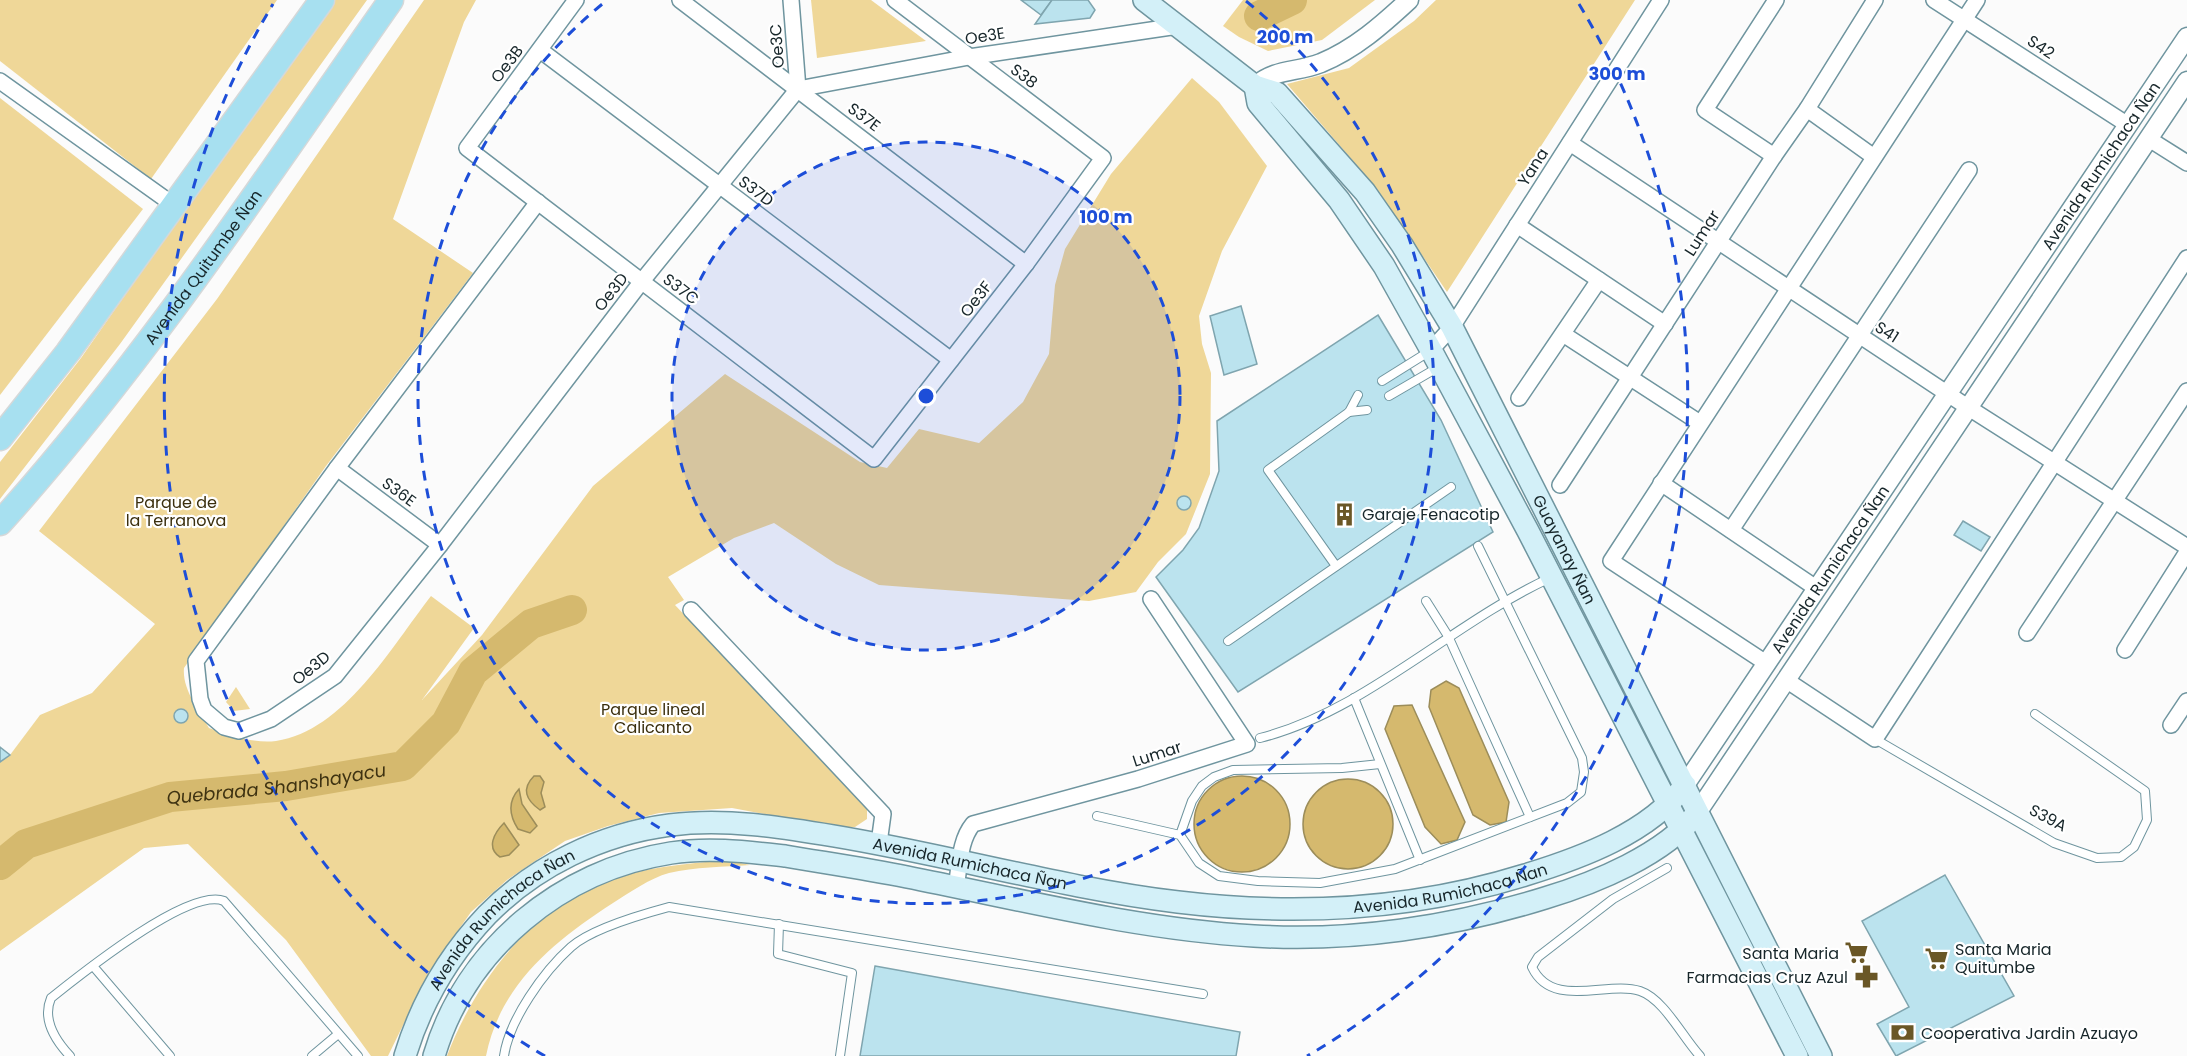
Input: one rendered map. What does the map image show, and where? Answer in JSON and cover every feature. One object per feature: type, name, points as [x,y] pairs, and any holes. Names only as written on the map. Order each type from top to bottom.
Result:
[{"type":"main road","points":[[0,438],[68,352],[322,0]]},
{"type":"main road","name":"Avenida Quitumbe Ñan","points":[[0,523],[94,411],[215,250],[391,0]]},
{"type":"main road","name":"Guayanay Ñan","points":[[1144,0],[1255,86],[1277,93],[1365,192],[1402,245],[1452,327],[1821,1056]]},
{"type":"main road","name":"Guayanay Ñan","points":[[1255,86],[1258,104],[1339,200],[1384,266],[1436,358],[1528,531],[1797,1056]]},
{"type":"main road","points":[[1528,531],[1550,519]]},
{"type":"main road","name":"Avenida Rumichaca Ñan","points":[[405,1056],[423,1007],[439,977],[479,924],[501,901],[552,865],[582,849],[641,831],[678,825],[743,824],[879,843],[1105,890],[1177,902],[1257,909],[1368,907],[1455,893],[1506,881],[1561,864],[1615,840],[1670,806],[1684,785]]},
{"type":"main road","name":"Avenida Rumichaca Ñan","points":[[434,1056],[463,991],[500,943],[520,922],[566,889],[620,865],[673,853],[741,851],[785,856],[956,887],[1100,918],[1174,929],[1256,937],[1371,934],[1460,920],[1513,908],[1571,890],[1628,865],[1683,831],[1696,813]]},
{"type":"main road","points":[[479,924],[500,943]]},
{"type":"street","name":"Oe3B","points":[[467,148],[576,0]]},
{"type":"street","name":"S37E","points":[[680,0],[1026,264]]},
{"type":"street","name":"Oe3C","points":[[791,0],[798,89]]},
{"type":"street","name":"S38","points":[[894,0],[1103,158]]},
{"type":"street","points":[[1255,86],[1269,75],[1297,70],[1341,54],[1365,39],[1409,0]]},
{"type":"street","name":"Yana","points":[[1436,358],[1452,327],[1661,0]]},
{"type":"street","points":[[1774,156],[1705,110],[1776,0]]},
{"type":"street","name":"Lumar","points":[[1560,485],[1807,109],[1875,0]]},
{"type":"street","name":"S42","points":[[1934,0],[2128,125]]},
{"type":"street","points":[[1766,663],[1611,561],[1977,0]]},
{"type":"street","name":"Oe3E","points":[[798,89],[969,57],[1178,26]]},
{"type":"street","name":"Avenida Rumichaca Ñan","points":[[1684,785],[2187,37]]},
{"type":"street","name":"S37D","points":[[540,50],[951,360]]},
{"type":"street","points":[[0,81],[175,206]]},
{"type":"street","name":"Avenida Rumichaca Ñan","points":[[1696,813],[2187,81]]},
{"type":"street","name":"Oe3D","points":[[538,202],[337,468],[196,661],[200,699],[204,710],[215,720],[239,731],[252,727],[271,719],[335,675],[440,545],[642,282],[798,89]]},
{"type":"street","points":[[1807,109],[1874,157]]},
{"type":"street","points":[[2149,139],[2187,163]]},
{"type":"street","name":"S41","points":[[1570,143],[1946,393],[2187,547]]},
{"type":"street","name":"S37C","points":[[467,148],[874,459]]},
{"type":"street","name":"Oe3F","points":[[874,459],[1026,264],[1103,158]]},
{"type":"street","points":[[1731,530],[1969,170]]},
{"type":"street","points":[[1517,225],[1665,324]]},
{"type":"street","points":[[1875,739],[2187,258]]},
{"type":"street","points":[[1520,398],[1599,280]]},
{"type":"street","points":[[1563,334],[1631,376],[1700,423]]},
{"type":"street","points":[[2027,633],[2187,391]]},
{"type":"street","name":"S36E","points":[[337,468],[440,545]]},
{"type":"street","points":[[1661,483],[1816,588]]},
{"type":"street","points":[[2125,650],[2187,552]]},
{"type":"street","points":[[1151,599],[1254,741]]},
{"type":"street","points":[[692,610],[883,814],[879,843]]},
{"type":"street","name":"S39A","points":[[1786,680],[1875,739]]},
{"type":"street","points":[[2171,725],[2187,701]]},
{"type":"street","name":"Lumar","points":[[956,887],[966,833],[973,825],[1138,779],[1254,741]]},
{"type":"lane","points":[[1382,381],[1436,358]]},
{"type":"lane","points":[[1389,396],[1436,358]]},
{"type":"lane","points":[[1336,566],[1268,470],[1349,412],[1358,396]]},
{"type":"lane","points":[[1349,412],[1367,410]]},
{"type":"lane","points":[[1228,641],[1451,487]]},
{"type":"lane","points":[[1097,816],[1180,835],[1199,864],[1219,876],[1258,881],[1320,883],[1395,869],[1567,803],[1581,792],[1584,772],[1582,758],[1478,546]]},
{"type":"lane","points":[[1254,741],[1281,732],[1354,698],[1448,636],[1551,577]]},
{"type":"lane","points":[[1426,601],[1448,636],[1530,817]]},
{"type":"lane","points":[[1354,698],[1420,860]]},
{"type":"lane","name":"S39A","points":[[1875,739],[2054,843],[2097,858],[2121,856],[2134,847],[2147,820],[2145,790],[2035,714]]},
{"type":"lane","points":[[1180,835],[1192,801],[1202,786],[1214,777],[1233,770],[1342,768],[1380,764]]},
{"type":"lane","points":[[1667,868],[1613,899],[1538,957],[1532,967],[1536,976],[1556,987],[1579,993],[1623,989],[1641,991],[1667,1012],[1686,1041],[1700,1056]]},
{"type":"lane","points":[[70,1056],[62,1047],[49,1023],[46,1011],[51,998],[123,943],[182,910],[206,899],[216,898],[224,901],[337,1035],[358,1056]]},
{"type":"lane","points":[[504,1056],[515,1021],[541,982],[572,946],[622,921],[669,907],[1203,994]]},
{"type":"lane","points":[[779,924],[778,954],[852,973],[840,1056]]},
{"type":"lane","points":[[93,966],[170,1056]]},
{"type":"lane","points":[[312,1056],[337,1035]]},
{"type":"green space","points":[[0,0],[277,0],[151,179],[0,61]]},
{"type":"green space","points":[[331,0],[367,0],[120,344],[0,499],[0,462],[81,358]]},
{"type":"green space","points":[[424,0],[476,0],[464,22],[393,219],[473,273],[326,466],[184,668],[188,691],[209,728],[242,738],[276,741],[301,734],[323,721],[345,704],[364,684],[431,596],[474,628],[422,700],[482,635],[593,486],[725,374],[860,462],[887,468],[919,429],[979,443],[1023,402],[1049,354],[1055,285],[1065,249],[1111,174],[1192,78],[1219,102],[1267,166],[1222,251],[1199,316],[1202,344],[1211,373],[1210,474],[1186,534],[1158,562],[1136,592],[1089,601],[879,585],[836,564],[774,523],[734,538],[668,577],[684,600],[675,605],[867,807],[867,819],[855,827],[835,827],[732,808],[659,813],[608,826],[565,841],[507,880],[471,912],[429,972],[388,1056],[371,1056],[286,940],[188,844],[144,848],[0,951],[0,762],[10,755],[40,715],[92,693],[155,624],[39,531],[217,299]]},
{"type":"green space","points":[[811,0],[871,0],[926,41],[817,58]]},
{"type":"green space","points":[[1243,0],[1375,0],[1322,40],[1268,51],[1239,37],[1223,26]]},
{"type":"green space","points":[[1436,0],[1635,0],[1447,292],[1377,189],[1287,84],[1349,68],[1414,21]]},
{"type":"green space","points":[[0,98],[143,209],[0,395]]},
{"type":"green space","points":[[236,687],[250,709],[234,711],[226,702]]},
{"type":"green space","points":[[726,860],[750,865],[710,867],[662,875],[640,886],[591,918],[551,949],[517,986],[503,1007],[486,1056],[447,1056],[473,1002],[489,976],[530,929],[553,910],[578,893],[620,876],[665,867]]},
{"type":"shaded area","points":[[1446,681],[1459,688],[1509,802],[1506,822],[1490,825],[1473,815],[1429,707],[1431,690]]},
{"type":"shaded area","points":[[1412,705],[1465,822],[1457,840],[1441,844],[1425,827],[1385,729],[1394,706]]},
{"type":"shaded area","points":[[534,776],[540,776],[544,782],[541,793],[545,807],[540,810],[531,802],[526,790]]},
{"type":"shaded area","points":[[1242,776],[1260,780],[1276,790],[1286,806],[1290,824],[1286,842],[1276,858],[1260,868],[1242,872],[1224,868],[1208,858],[1198,842],[1194,824],[1198,806],[1208,790],[1224,780]]},
{"type":"shaded area","points":[[1339,779],[1357,779],[1373,786],[1386,799],[1393,815],[1393,833],[1386,849],[1373,862],[1357,869],[1339,869],[1323,862],[1310,849],[1303,833],[1303,815],[1310,799],[1323,786]]},
{"type":"shaded area","points":[[519,789],[522,804],[537,826],[530,833],[518,829],[511,813],[511,803]]},
{"type":"shaded area","points":[[504,823],[519,845],[509,855],[500,857],[492,845],[497,831]]},
{"type":"building","points":[[1021,0],[1052,0],[1041,15]]},
{"type":"building","points":[[1052,0],[1088,0],[1095,10],[1090,18],[1035,24]]},
{"type":"building","points":[[1241,306],[1257,364],[1224,375],[1210,316]]},
{"type":"building","name":"Garaje Fenacotip","points":[[1378,315],[1441,420],[1493,532],[1238,692],[1156,577],[1183,550],[1199,528],[1219,471],[1217,421]]},
{"type":"building","points":[[1181,496],[1187,496],[1191,503],[1187,510],[1181,510],[1177,506],[1177,500]]},
{"type":"building","points":[[1963,521],[1990,537],[1981,551],[1954,535]]},
{"type":"building","points":[[178,709],[184,709],[188,716],[184,723],[178,723],[174,719],[174,713]]},
{"type":"building","points":[[0,747],[10,755],[0,762]]},
{"type":"building","name":"Santa Maria Quitumbe","points":[[1945,875],[2014,996],[1896,1056],[1877,1024],[1909,1007],[1862,921]]},
{"type":"building","points":[[875,966],[1240,1032],[1236,1056],[860,1056]]},
{"type":"waterway","name":"Quebrada Shanshayacu","points":[[1259,16],[1292,0]]},
{"type":"waterway","name":"Quebrada Shanshayacu","points":[[0,865],[26,844],[170,797],[286,786],[403,766],[446,723],[473,672],[531,624],[572,610]]},
{"type":"place","name":"Garaje Fenacotip","points":[[1344,514]]},
{"type":"place","name":"Santa Maria","points":[[1857,953]]},
{"type":"place","name":"Santa Maria Quitumbe","points":[[1937,958]]},
{"type":"place","name":"Farmacias Cruz Azul","points":[[1866,977]]},
{"type":"place","name":"Cooperativa Jardin Azuayo","points":[[1903,1033]]},
{"type":"park label","name":"Parque de la Terranova","points":[[176,511]]},
{"type":"park label","name":"Parque lineal Calicanto","points":[[653,718]]}]
